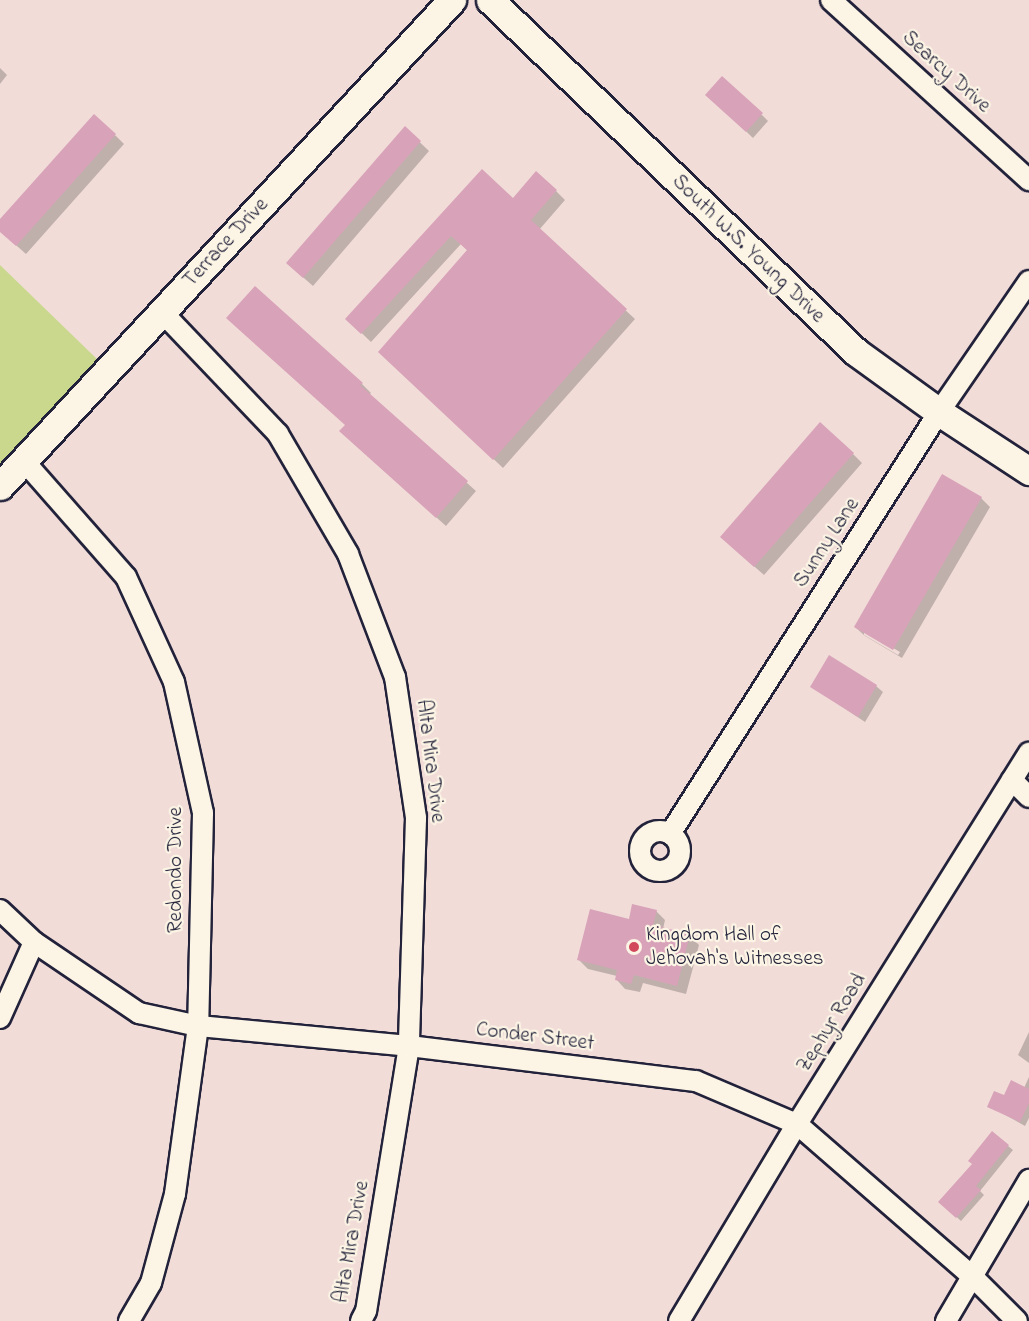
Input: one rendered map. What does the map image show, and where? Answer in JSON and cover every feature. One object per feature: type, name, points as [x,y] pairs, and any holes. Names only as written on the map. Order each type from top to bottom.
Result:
[{"type":"main road","name":"Terrace Drive","points":[[0,486],[452,0]]},
{"type":"main road","name":"South W.S. Young Drive","points":[[490,0],[856,352],[939,412],[1029,471]]},
{"type":"street","name":"Searcy Drive","points":[[831,0],[1029,180]]},
{"type":"street","name":"Sunny Lane","points":[[670,834],[939,412],[1029,281]]},
{"type":"street","name":"Alta Mira Drive","points":[[162,312],[278,434],[348,554],[395,677],[416,818],[409,1046],[366,1311],[361,1321]]},
{"type":"street","name":"Redondo Drive","points":[[24,461],[126,577],[174,682],[203,813],[198,1026],[176,1194],[151,1283],[129,1321]]},
{"type":"street","name":"Zephyr Road","points":[[679,1321],[797,1124],[1029,753]]},
{"type":"street","points":[[1012,780],[1029,797]]},
{"type":"street","name":"Conder Street","points":[[0,910],[34,942],[139,1013],[198,1026],[409,1046],[696,1082],[797,1124],[973,1277],[1017,1321]]},
{"type":"street","points":[[0,1018],[34,942]]},
{"type":"street","points":[[946,1321],[1029,1180]]},
{"type":"green space","points":[[0,265],[100,362],[0,467]]},
{"type":"building","points":[[722,76],[763,113],[746,132],[705,95]]},
{"type":"building","points":[[94,114],[116,134],[16,246],[0,232],[0,219]]},
{"type":"building","points":[[405,126],[421,141],[303,278],[286,263]]},
{"type":"building","points":[[482,169],[513,198],[536,171],[557,190],[531,220],[627,309],[493,460],[378,352],[467,250],[451,236],[361,334],[345,319]]},
{"type":"building","points":[[255,286],[363,383],[360,385],[468,481],[436,518],[339,431],[345,425],[226,318]]},
{"type":"building","points":[[820,422],[854,453],[754,567],[720,537]]},
{"type":"building","points":[[942,474],[982,497],[893,650],[854,627]]},
{"type":"building","points":[[829,655],[877,685],[858,717],[810,687]]},
{"type":"building","name":"Kingdom Hall of Jehovah's Witnesses","points":[[632,904],[657,910],[653,925],[690,934],[677,986],[634,975],[631,984],[615,980],[617,970],[577,960],[590,909],[629,919]]},
{"type":"building","points":[[1011,1080],[1029,1089],[1029,1103],[1020,1122],[987,1107],[994,1091],[1004,1095]]},
{"type":"building","points":[[992,1131],[1009,1145],[976,1186],[981,1190],[956,1218],[938,1202],[972,1164],[968,1161]]},
{"type":"place","name":"Kingdom Hall of Jehovah's Witnesses","points":[[634,947]]}]
